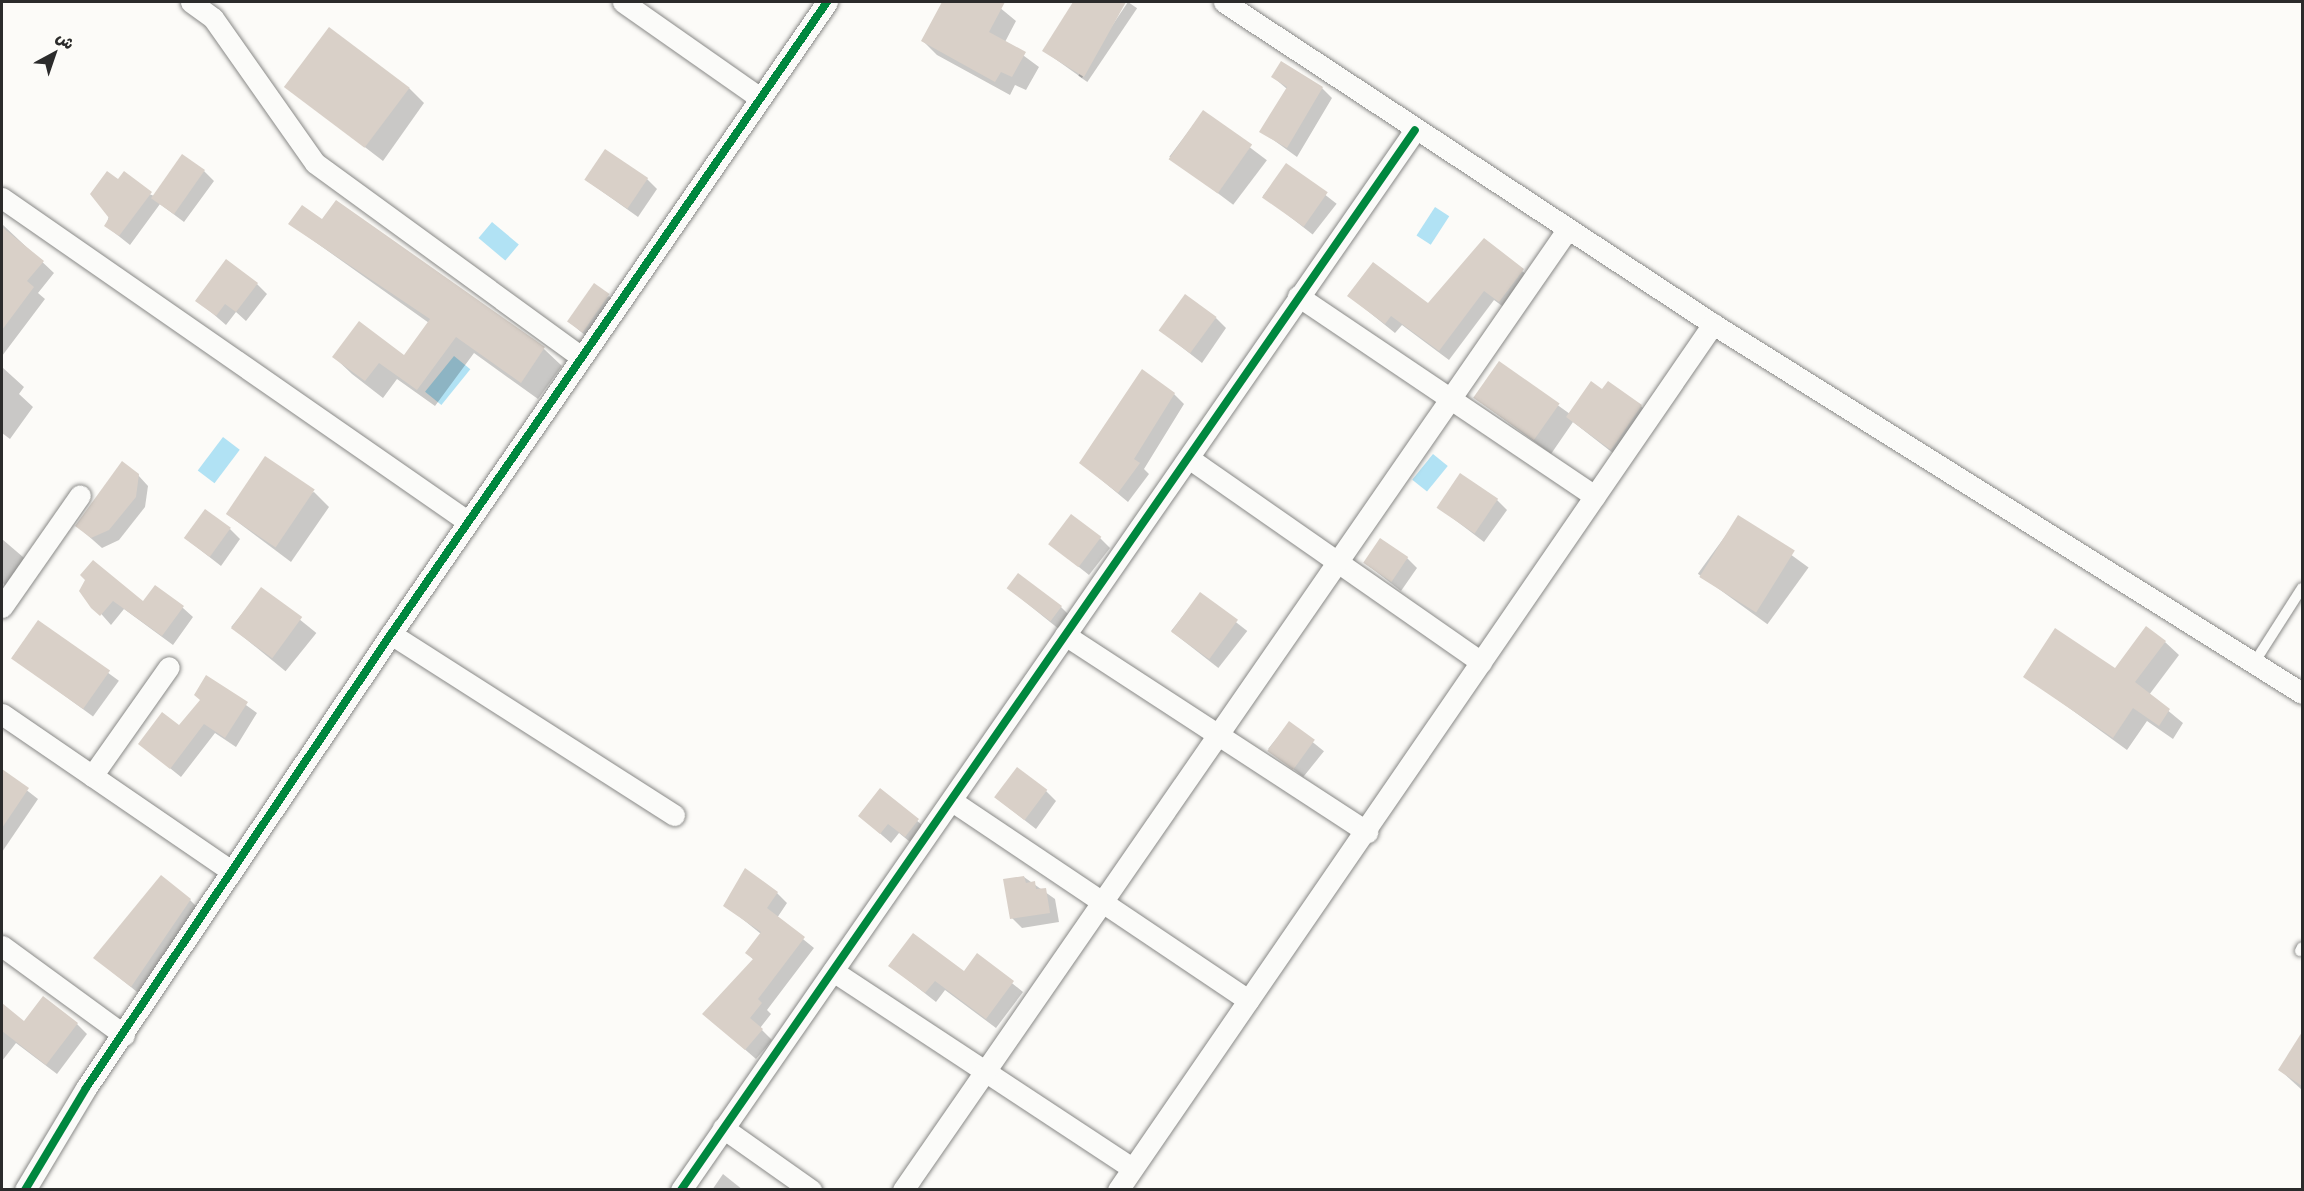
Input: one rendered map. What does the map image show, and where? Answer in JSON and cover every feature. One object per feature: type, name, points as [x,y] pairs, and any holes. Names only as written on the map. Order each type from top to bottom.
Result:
[{"type":"street","points":[[191,2],[213,18],[315,163],[581,357]]},
{"type":"street","points":[[623,2],[760,98]]},
{"type":"street","points":[[25,1190],[231,871],[467,521],[828,2]]},
{"type":"street","points":[[1224,2],[1415,130],[1713,324],[2302,693]]},
{"type":"street","points":[[681,1190],[1065,635],[1190,459],[1298,296],[1415,130]]},
{"type":"street","points":[[2,198],[467,521]]},
{"type":"street","points":[[903,1190],[1104,905],[1567,230]]},
{"type":"street","points":[[1298,296],[1595,496]]},
{"type":"street","points":[[1118,1190],[1367,832],[1713,324]]},
{"type":"street","points":[[1190,459],[1338,565],[1481,662]]},
{"type":"street","points":[[2,606],[80,495]]},
{"type":"street","points":[[391,634],[674,815]]},
{"type":"street","points":[[1065,635],[1218,739],[1367,832]]},
{"type":"street","points":[[92,776],[169,667]]},
{"type":"street","points":[[2,714],[231,871]]},
{"type":"street","points":[[952,801],[1248,1000]]},
{"type":"street","points":[[2,946],[124,1035]]},
{"type":"street","points":[[833,971],[1132,1168]]},
{"type":"street","points":[[723,1128],[811,1190]]},
{"type":"lane","points":[[2254,663],[2302,588]]},
{"type":"water","points":[[1435,207],[1449,216],[1431,245],[1416,236]]},
{"type":"water","points":[[492,222],[519,244],[505,261],[479,238]]},
{"type":"water","points":[[454,356],[470,369],[441,405],[425,392]]},
{"type":"water","points":[[223,437],[240,450],[214,483],[198,471]]},
{"type":"water","points":[[1433,454],[1448,466],[1427,492],[1412,480]]},
{"type":"building","points":[[942,2],[1005,2],[989,32],[1026,52],[1012,77],[1001,72],[995,82],[921,41]]},
{"type":"building","points":[[1073,2],[1126,2],[1084,77],[1042,51]]},
{"type":"building","points":[[329,27],[410,88],[365,148],[284,87]]},
{"type":"building","points":[[1281,61],[1323,87],[1287,148],[1259,132],[1287,87],[1271,77]]},
{"type":"building","points":[[1203,110],[1252,144],[1218,194],[1169,159]]},
{"type":"building","points":[[605,149],[648,178],[627,209],[584,180]]},
{"type":"building","points":[[182,154],[205,170],[174,214],[151,198]]},
{"type":"building","points":[[1286,163],[1328,192],[1304,227],[1262,197]]},
{"type":"building","points":[[107,171],[118,179],[124,171],[152,192],[119,236],[104,226],[109,218],[90,194]]},
{"type":"building","points":[[336,200],[545,347],[521,383],[456,337],[417,390],[379,363],[365,381],[332,357],[359,321],[404,355],[430,319],[288,224],[302,205],[322,219]]},
{"type":"building","points":[[2,227],[44,261],[27,281],[34,287],[2,330]]},
{"type":"building","points":[[1484,238],[1524,269],[1499,302],[1484,291],[1439,351],[1391,316],[1385,324],[1347,296],[1373,262],[1428,303]]},
{"type":"building","points":[[226,259],[258,283],[236,312],[225,304],[216,316],[195,301]]},
{"type":"building","points":[[594,283],[610,294],[583,332],[567,322]]},
{"type":"building","points":[[1185,294],[1217,317],[1190,353],[1159,330]]},
{"type":"building","points":[[1499,361],[1560,403],[1534,440],[1473,398]]},
{"type":"building","points":[[1142,369],[1175,393],[1134,459],[1140,463],[1118,493],[1079,463]]},
{"type":"building","points":[[1591,381],[1602,389],[1608,381],[1642,405],[1611,450],[1566,417]]},
{"type":"building","points":[[265,456],[315,490],[276,548],[226,514]]},
{"type":"building","points":[[122,461],[139,474],[136,497],[109,530],[91,538],[75,526]]},
{"type":"building","points":[[1460,473],[1498,499],[1475,534],[1437,508]]},
{"type":"building","points":[[205,509],[231,528],[210,557],[184,538]]},
{"type":"building","points":[[1071,514],[1101,537],[1078,567],[1048,544]]},
{"type":"building","points":[[1738,515],[1795,551],[1756,612],[1699,577]]},
{"type":"building","points":[[1380,538],[1408,557],[1391,582],[1363,563]]},
{"type":"building","points":[[93,560],[143,601],[155,585],[184,606],[162,636],[113,601],[100,616],[91,608],[79,591],[85,580],[80,575]]},
{"type":"building","points":[[1018,573],[1062,606],[1050,621],[1007,588]]},
{"type":"building","points":[[261,587],[302,617],[272,658],[231,628]]},
{"type":"building","points":[[1200,592],[1238,620],[1209,659],[1171,632]]},
{"type":"building","points":[[38,620],[110,670],[83,709],[11,659]]},
{"type":"building","points":[[2146,626],[2166,641],[2135,682],[2170,709],[2159,726],[2133,708],[2113,738],[2023,677],[2055,628],[2115,668]]},
{"type":"building","points":[[206,675],[248,702],[225,738],[204,724],[170,769],[138,744],[162,712],[179,725],[200,700],[194,695]]},
{"type":"building","points":[[1289,721],[1315,740],[1293,770],[1267,751]]},
{"type":"building","points":[[1017,767],[1047,790],[1024,820],[994,797]]},
{"type":"building","points":[[2,769],[29,788],[2,828]]},
{"type":"building","points":[[880,788],[919,819],[905,837],[888,824],[880,834],[858,816]]},
{"type":"building","points":[[745,868],[778,892],[767,908],[805,937],[758,999],[762,1003],[750,1018],[763,1029],[745,1050],[702,1014],[753,959],[745,953],[761,932],[723,906]]},
{"type":"building","points":[[161,875],[191,899],[131,987],[93,958]]},
{"type":"building","points":[[1024,876],[1026,883],[1035,881],[1036,889],[1046,888],[1050,913],[1010,919],[1003,879]]},
{"type":"building","points":[[913,933],[964,971],[977,953],[1014,981],[986,1019],[935,981],[925,993],[888,966]]},
{"type":"building","points":[[43,996],[78,1023],[46,1065],[2,1031],[2,1003],[24,1021]]},
{"type":"building","points":[[2302,1032],[2302,1086],[2278,1070]]},
{"type":"cycle path","points":[[25,1190],[86,1088],[391,634],[827,2]]},
{"type":"cycle path","points":[[681,1190],[1415,130]]}]
